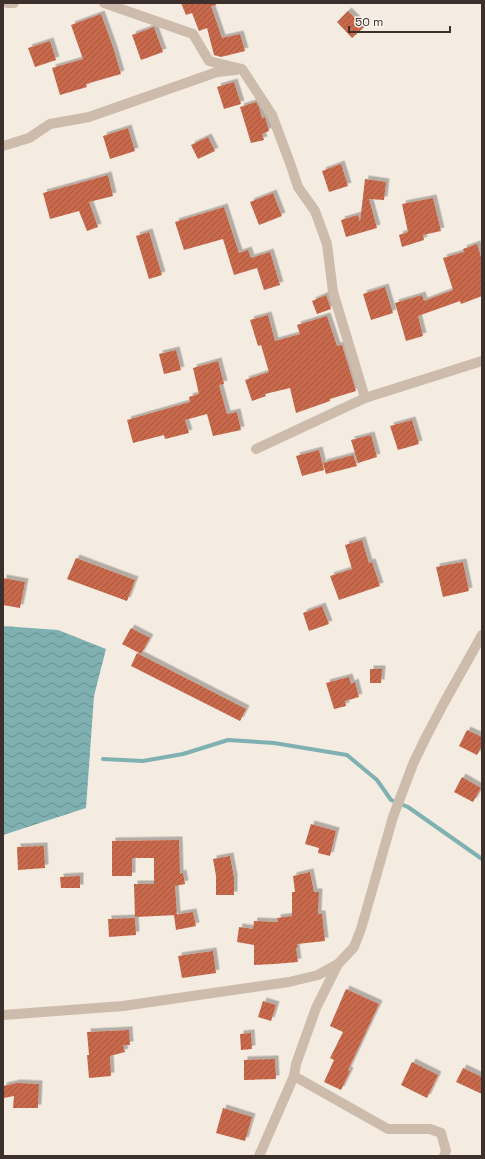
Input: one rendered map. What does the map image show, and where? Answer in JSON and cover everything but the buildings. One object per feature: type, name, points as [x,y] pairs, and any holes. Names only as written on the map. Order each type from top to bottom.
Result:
[{"type":"street","points":[[6,3],[14,3]]},
{"type":"street","points":[[104,3],[194,34],[209,61],[242,69],[272,114],[298,187],[315,211],[327,244],[333,292],[365,398]]},
{"type":"street","points":[[3,146],[29,138],[50,124],[90,117],[217,72],[242,69]]},
{"type":"street","points":[[256,449],[365,398],[482,361]]},
{"type":"street","points":[[3,1016],[123,1006],[289,982],[318,976],[338,964],[354,947],[361,929],[393,817],[426,737],[482,635]]},
{"type":"street","points":[[259,1156],[294,1076],[296,1064],[316,1008],[338,964]]},
{"type":"street","points":[[294,1076],[388,1130],[430,1129],[441,1133],[446,1152],[444,1156]]},
{"type":"water","points":[[3,626],[58,630],[106,649],[94,696],[86,808],[3,835]]},
{"type":"waterway","points":[[103,759],[143,761],[183,754],[228,740],[274,743],[347,755],[377,780],[391,800],[408,807],[482,859]]}]
